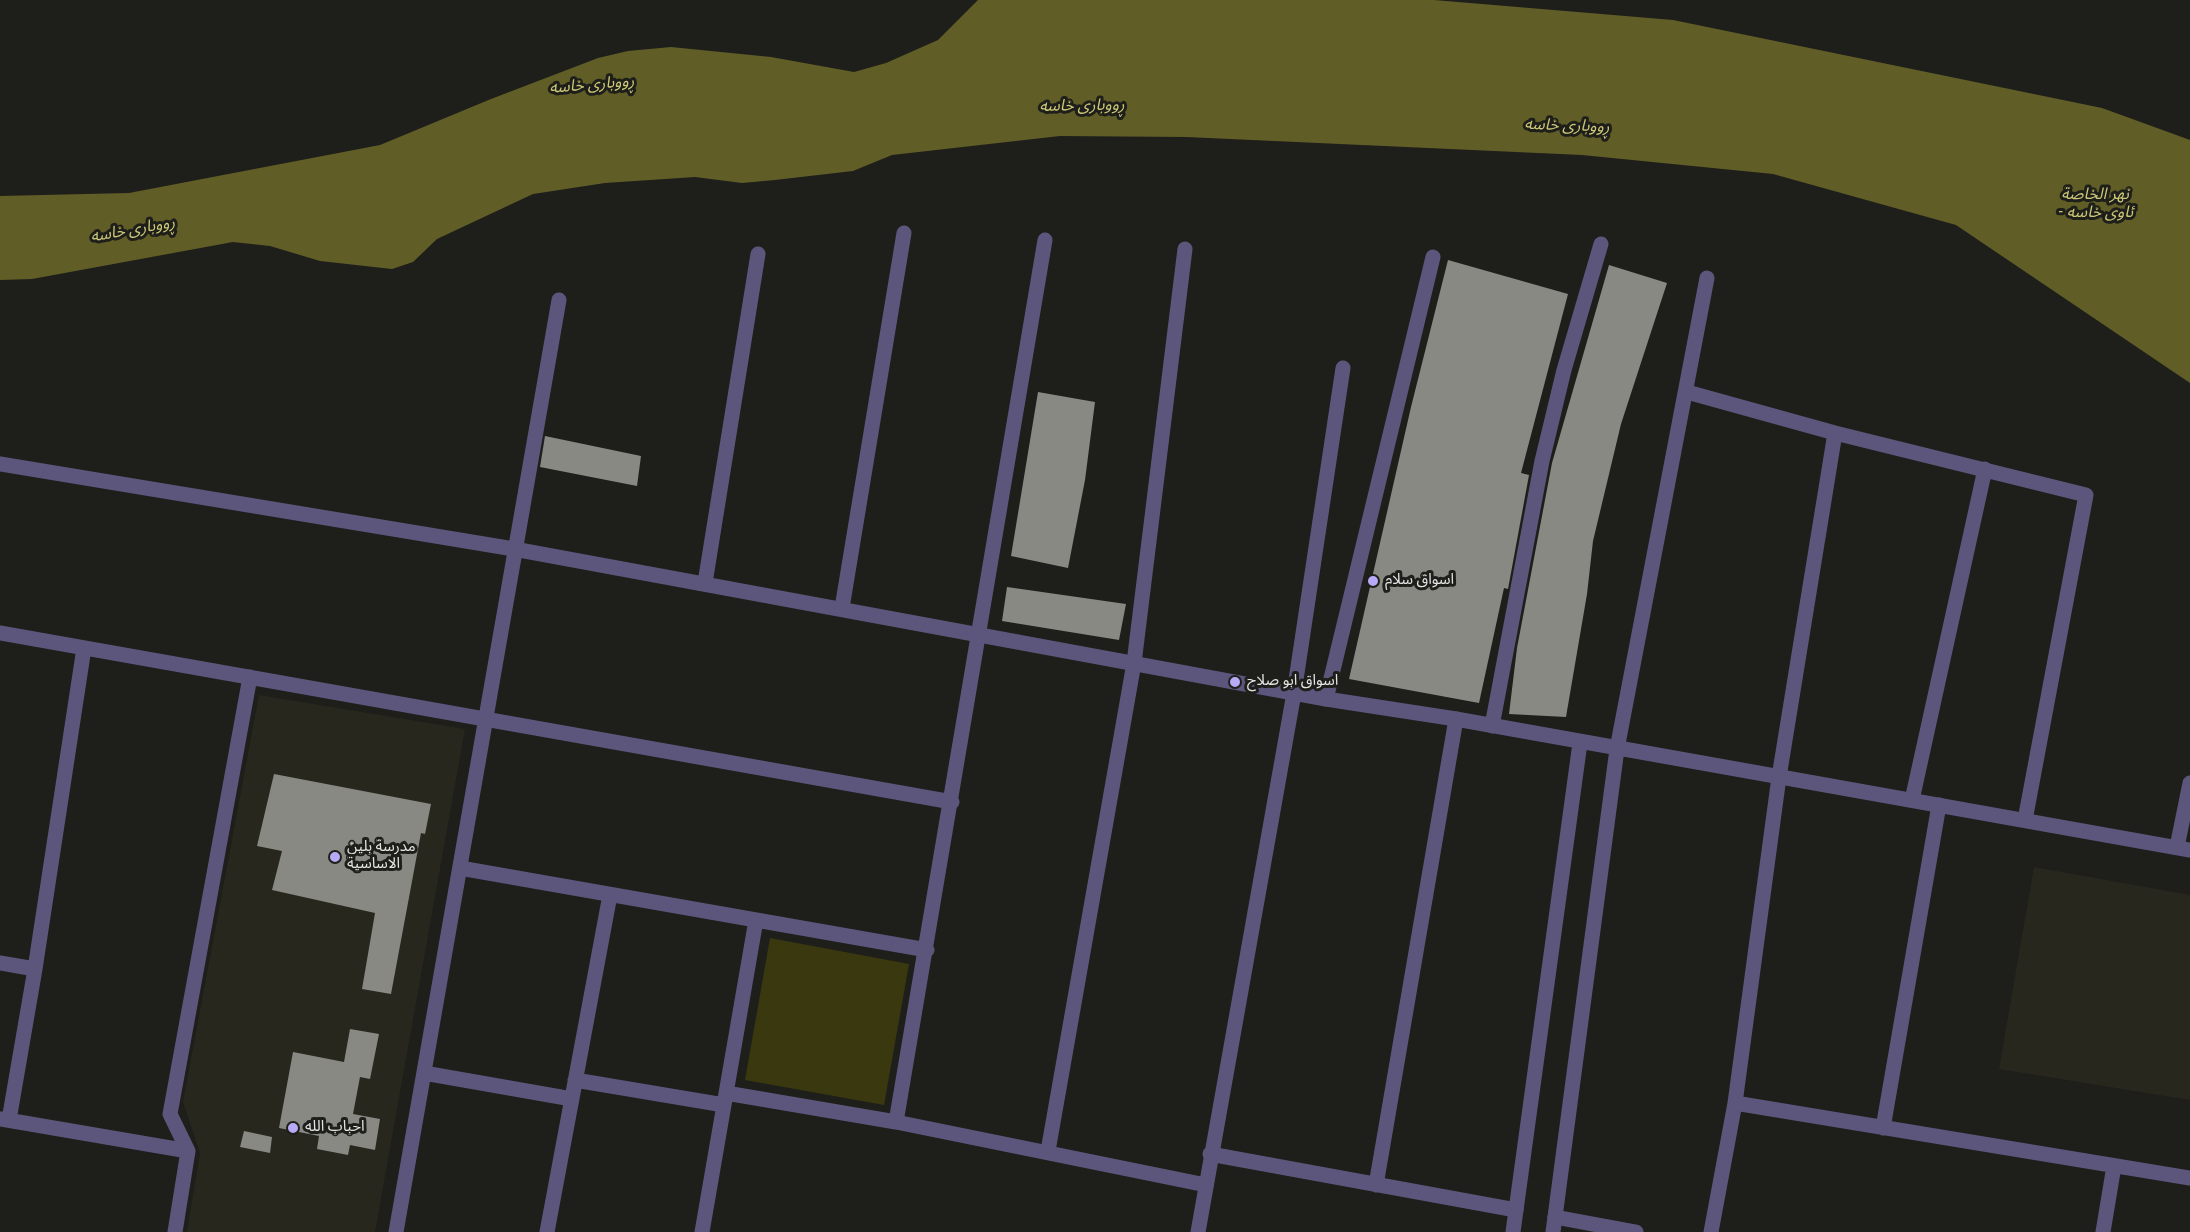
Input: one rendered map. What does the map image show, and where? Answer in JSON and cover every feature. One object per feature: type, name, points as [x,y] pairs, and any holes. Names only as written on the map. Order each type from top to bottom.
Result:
[{"type":"street","points":[[842,608],[904,233]]},
{"type":"street","points":[[896,1122],[927,950],[1045,240]]},
{"type":"street","points":[[1492,726],[1540,471],[1564,370],[1601,244]]},
{"type":"street","points":[[1048,1151],[1134,663],[1185,249]]},
{"type":"street","points":[[705,583],[758,254]]},
{"type":"street","points":[[1326,699],[1433,256]]},
{"type":"street","points":[[1636,1232],[1554,1224],[1617,749],[1707,278]]},
{"type":"street","points":[[396,1232],[559,300]]},
{"type":"street","points":[[1198,1232],[1210,1154],[1294,693],[1343,368]]},
{"type":"street","points":[[1687,392],[1835,433],[2086,495],[2025,820]]},
{"type":"street","points":[[1711,1232],[1735,1103],[1779,777],[1835,433]]},
{"type":"street","points":[[0,464],[514,549],[1326,699],[1456,719],[1580,743],[2184,848],[2190,783]]},
{"type":"street","points":[[1912,800],[1985,469]]},
{"type":"street","points":[[0,633],[952,802]]},
{"type":"street","points":[[84,648],[36,969],[4,1119],[188,1151]]},
{"type":"street","points":[[175,1232],[188,1151],[170,1114],[250,677]]},
{"type":"street","points":[[1376,1185],[1456,719]]},
{"type":"street","points":[[1513,1232],[1580,743]]},
{"type":"street","points":[[1884,1128],[1939,806]]},
{"type":"street","points":[[460,868],[927,950]]},
{"type":"street","points":[[546,1232],[610,895]]},
{"type":"street","points":[[702,1232],[756,920]]},
{"type":"street","points":[[0,963],[36,969]]},
{"type":"street","points":[[424,1073],[572,1099]]},
{"type":"street","points":[[575,1080],[896,1122],[1048,1151],[1206,1185]]},
{"type":"street","points":[[1735,1103],[2190,1178]]},
{"type":"street","points":[[1210,1154],[1516,1210]]},
{"type":"street","points":[[2103,1232],[2114,1166]]},
{"type":"shaded area","points":[[259,695],[465,729],[375,1232],[187,1232],[200,1153],[183,1102]]},
{"type":"shaded area","points":[[2034,867],[2190,895],[2190,1100],[1999,1069]]},
{"type":"shaded area","points":[[770,938],[909,964],[884,1105],[745,1080]]},
{"type":"water","name":"نهر الخاصة - ئاوی خاسە","points":[[978,0],[1434,0],[1673,20],[2102,108],[2190,140],[2190,383],[1956,225],[1773,174],[1582,155],[1186,137],[1060,136],[892,155],[853,171],[775,180],[742,183],[695,177],[605,183],[533,194],[437,239],[413,262],[392,269],[320,261],[270,246],[233,242],[32,279],[0,280],[0,196],[129,193],[380,145],[598,58],[628,51],[671,47],[771,57],[854,72],[886,63],[938,40]]},
{"type":"building","points":[[1448,260],[1568,294],[1521,473],[1529,475],[1508,589],[1504,588],[1479,703],[1349,679],[1411,407]]},
{"type":"building","points":[[1609,265],[1667,283],[1621,424],[1593,541],[1587,594],[1566,717],[1509,714],[1517,648],[1552,463]]},
{"type":"building","points":[[1038,392],[1095,402],[1085,480],[1068,568],[1011,556]]},
{"type":"building","points":[[545,436],[641,456],[637,486],[540,467]]},
{"type":"building","points":[[1007,587],[1126,604],[1119,640],[1002,621]]},
{"type":"building","points":[[274,774],[431,804],[425,834],[421,833],[391,994],[362,989],[375,913],[272,890],[282,851],[257,846]]},
{"type":"building","points":[[350,1029],[379,1034],[370,1079],[360,1077],[353,1114],[380,1119],[375,1150],[350,1145],[348,1155],[317,1149],[319,1136],[279,1128],[293,1052],[344,1062]]},
{"type":"building","points":[[244,1131],[272,1137],[270,1153],[240,1147]]},
{"type":"place","name":"اسواق سلام","points":[[1373,581]]},
{"type":"place","name":"اسواق ابو صلاح","points":[[1235,682]]},
{"type":"place","name":"مدرسة بلين الاساسية","points":[[335,857]]},
{"type":"place","name":"احباب الله","points":[[293,1128]]},
{"type":"water label","name":"ڕووباری خاسە","points":[[592,86]]},
{"type":"water label","name":"ڕووباری خاسە","points":[[1082,107]]},
{"type":"water label","name":"ڕووباری خاسە","points":[[1567,127]]},
{"type":"water label","name":"ڕووباری خاسە","points":[[133,231]]}]
